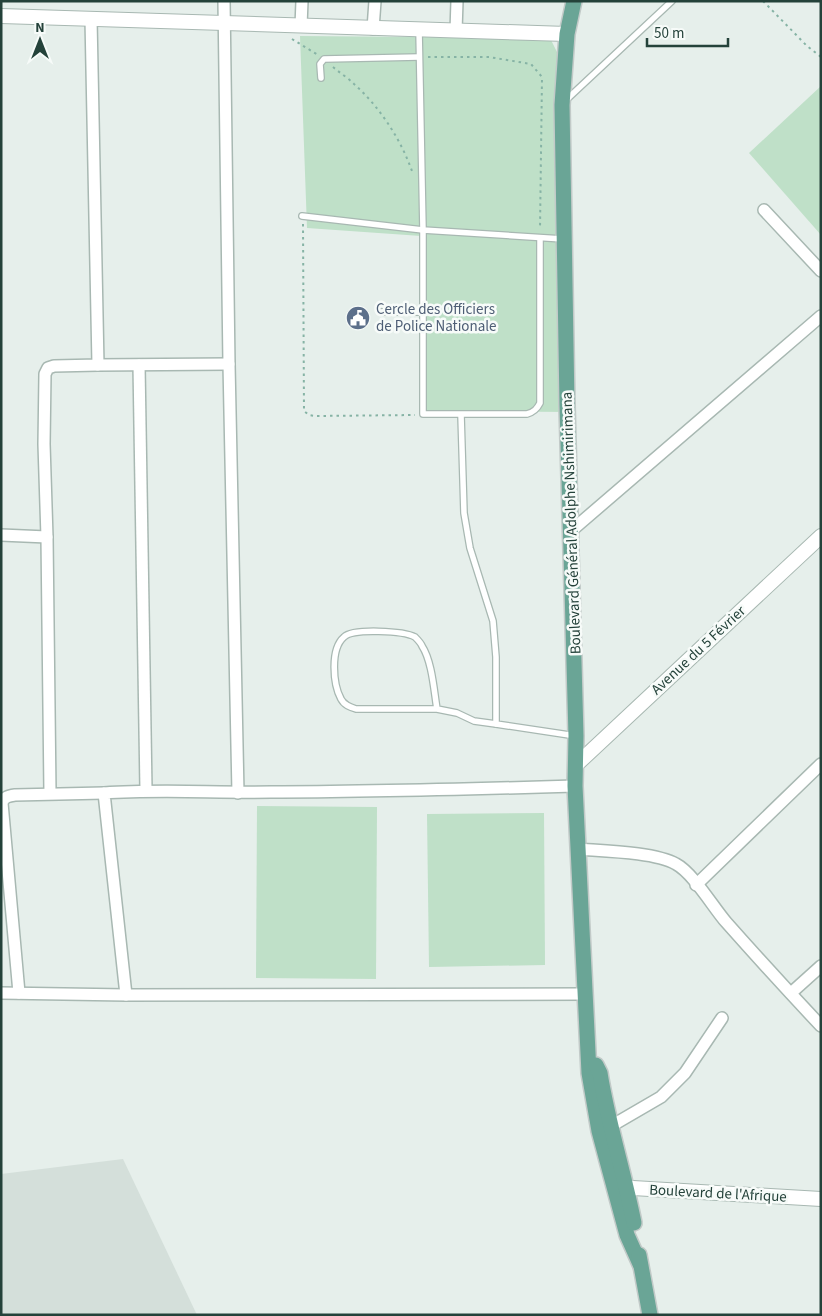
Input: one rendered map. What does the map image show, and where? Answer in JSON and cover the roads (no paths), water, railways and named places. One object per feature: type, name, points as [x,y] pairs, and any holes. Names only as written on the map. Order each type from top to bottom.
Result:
[{"type":"main road","name":"Boulevard Général Adolphe Nshimirimana","points":[[574,1],[567,34],[562,105],[567,405],[572,532],[576,736],[575,786],[585,994],[590,1073],[621,1187],[627,1235],[640,1264],[650,1315]]},
{"type":"street","points":[[224,1],[228,364],[238,793]]},
{"type":"street","points":[[301,26],[302,1]]},
{"type":"street","points":[[373,29],[375,1]]},
{"type":"street","points":[[456,30],[457,1]]},
{"type":"street","points":[[1,16],[567,34]]},
{"type":"street","points":[[91,19],[98,366]]},
{"type":"street","points":[[764,210],[821,271]]},
{"type":"street","points":[[572,532],[821,316]]},
{"type":"street","points":[[50,793],[44,444],[45,374],[48,368],[54,366],[228,364]]},
{"type":"street","points":[[139,365],[146,790]]},
{"type":"street","points":[[1,535],[47,537]]},
{"type":"street","name":"Avenue du 5 Février","points":[[576,765],[821,536]]},
{"type":"street","points":[[696,885],[821,764]]},
{"type":"street","points":[[19,992],[2,803],[3,799],[8,796],[146,790],[238,793],[575,786]]},
{"type":"street","points":[[104,793],[126,995]]},
{"type":"street","points":[[578,849],[664,859],[677,865],[724,920],[821,1026]]},
{"type":"street","points":[[790,993],[821,966]]},
{"type":"street","points":[[1,993],[126,995],[585,994]]},
{"type":"street","points":[[605,1129],[661,1097],[685,1073],[722,1018]]},
{"type":"street","name":"Boulevard de l'Afrique","points":[[621,1187],[821,1199]]},
{"type":"lane","points":[[562,105],[672,1]]},
{"type":"lane","points":[[420,30],[423,414],[527,414],[538,408],[540,403],[540,239]]},
{"type":"lane","points":[[321,78],[320,64],[324,58],[419,57]]},
{"type":"lane","points":[[302,216],[423,230],[540,239],[565,239]]},
{"type":"lane","points":[[381,312],[423,312]]},
{"type":"lane","points":[[461,415],[462,481],[470,548],[493,621],[496,657],[496,724]]},
{"type":"lane","points":[[437,709],[427,657],[423,646],[416,638],[406,634],[358,631],[345,636],[337,646],[335,675],[341,700],[347,706],[356,709],[437,709],[457,713],[474,722],[576,736]]},
{"type":"place","name":"Cercle des Officiers de Police Nationale","points":[[358,318]]}]
